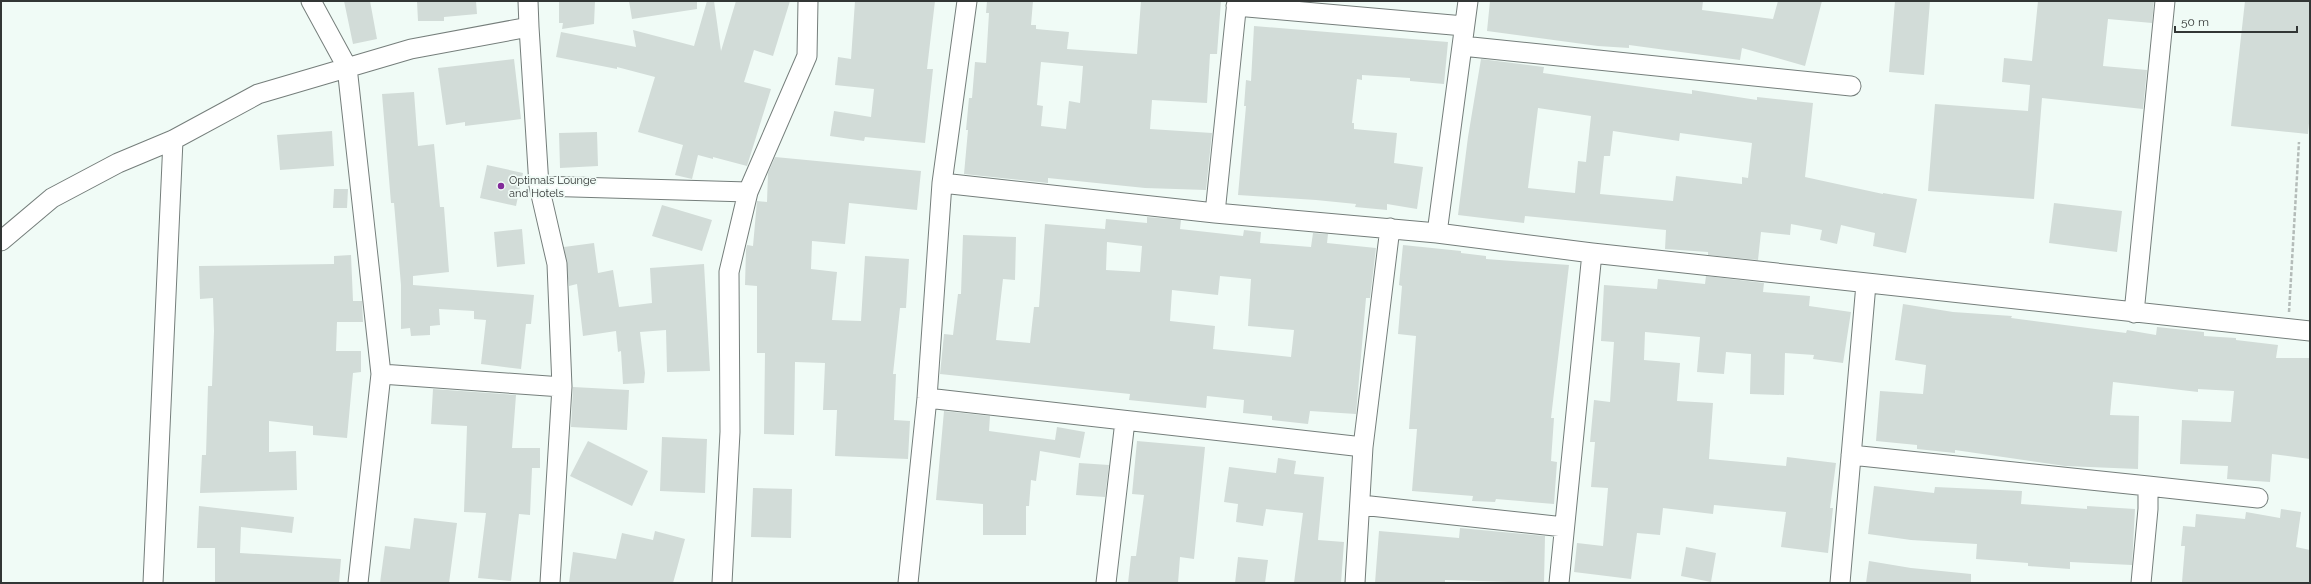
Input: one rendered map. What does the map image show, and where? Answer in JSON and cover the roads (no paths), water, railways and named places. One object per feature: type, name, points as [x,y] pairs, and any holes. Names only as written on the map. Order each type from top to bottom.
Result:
[{"type":"street","points":[[310,1],[347,67],[381,374],[358,583]]},
{"type":"street","points":[[528,1],[540,186],[557,264],[562,387],[550,583]]},
{"type":"street","points":[[722,583],[730,432],[729,272],[748,192],[807,56],[808,1]]},
{"type":"street","points":[[908,583],[927,398],[942,184],[967,1]]},
{"type":"street","points":[[1437,233],[1468,1]]},
{"type":"street","points":[[2134,313],[2165,1]]},
{"type":"street","points":[[1215,213],[1236,4],[1464,26]]},
{"type":"street","points":[[1,240],[52,198],[118,163],[173,140],[258,94],[347,67],[411,50],[529,27]]},
{"type":"street","points":[[1462,46],[1851,86]]},
{"type":"street","points":[[153,583],[173,140]]},
{"type":"street","points":[[942,184],[1215,213],[1437,233],[1592,253],[1866,284],[2310,331]]},
{"type":"street","points":[[540,186],[748,192]]},
{"type":"street","points":[[1354,583],[1361,505],[1363,447],[1390,228]]},
{"type":"street","points":[[1559,583],[1592,253]]},
{"type":"street","points":[[1840,583],[1866,284]]},
{"type":"street","points":[[381,374],[562,387]]},
{"type":"street","points":[[927,398],[1363,447]]},
{"type":"street","points":[[1106,583],[1125,421]]},
{"type":"street","points":[[1851,455],[2258,498]]},
{"type":"street","points":[[2142,583],[2148,509],[2148,486]]},
{"type":"street","points":[[1361,505],[1564,527]]},
{"type":"place","name":"Optimals Lounge and Hotels","points":[[501,186]]}]
